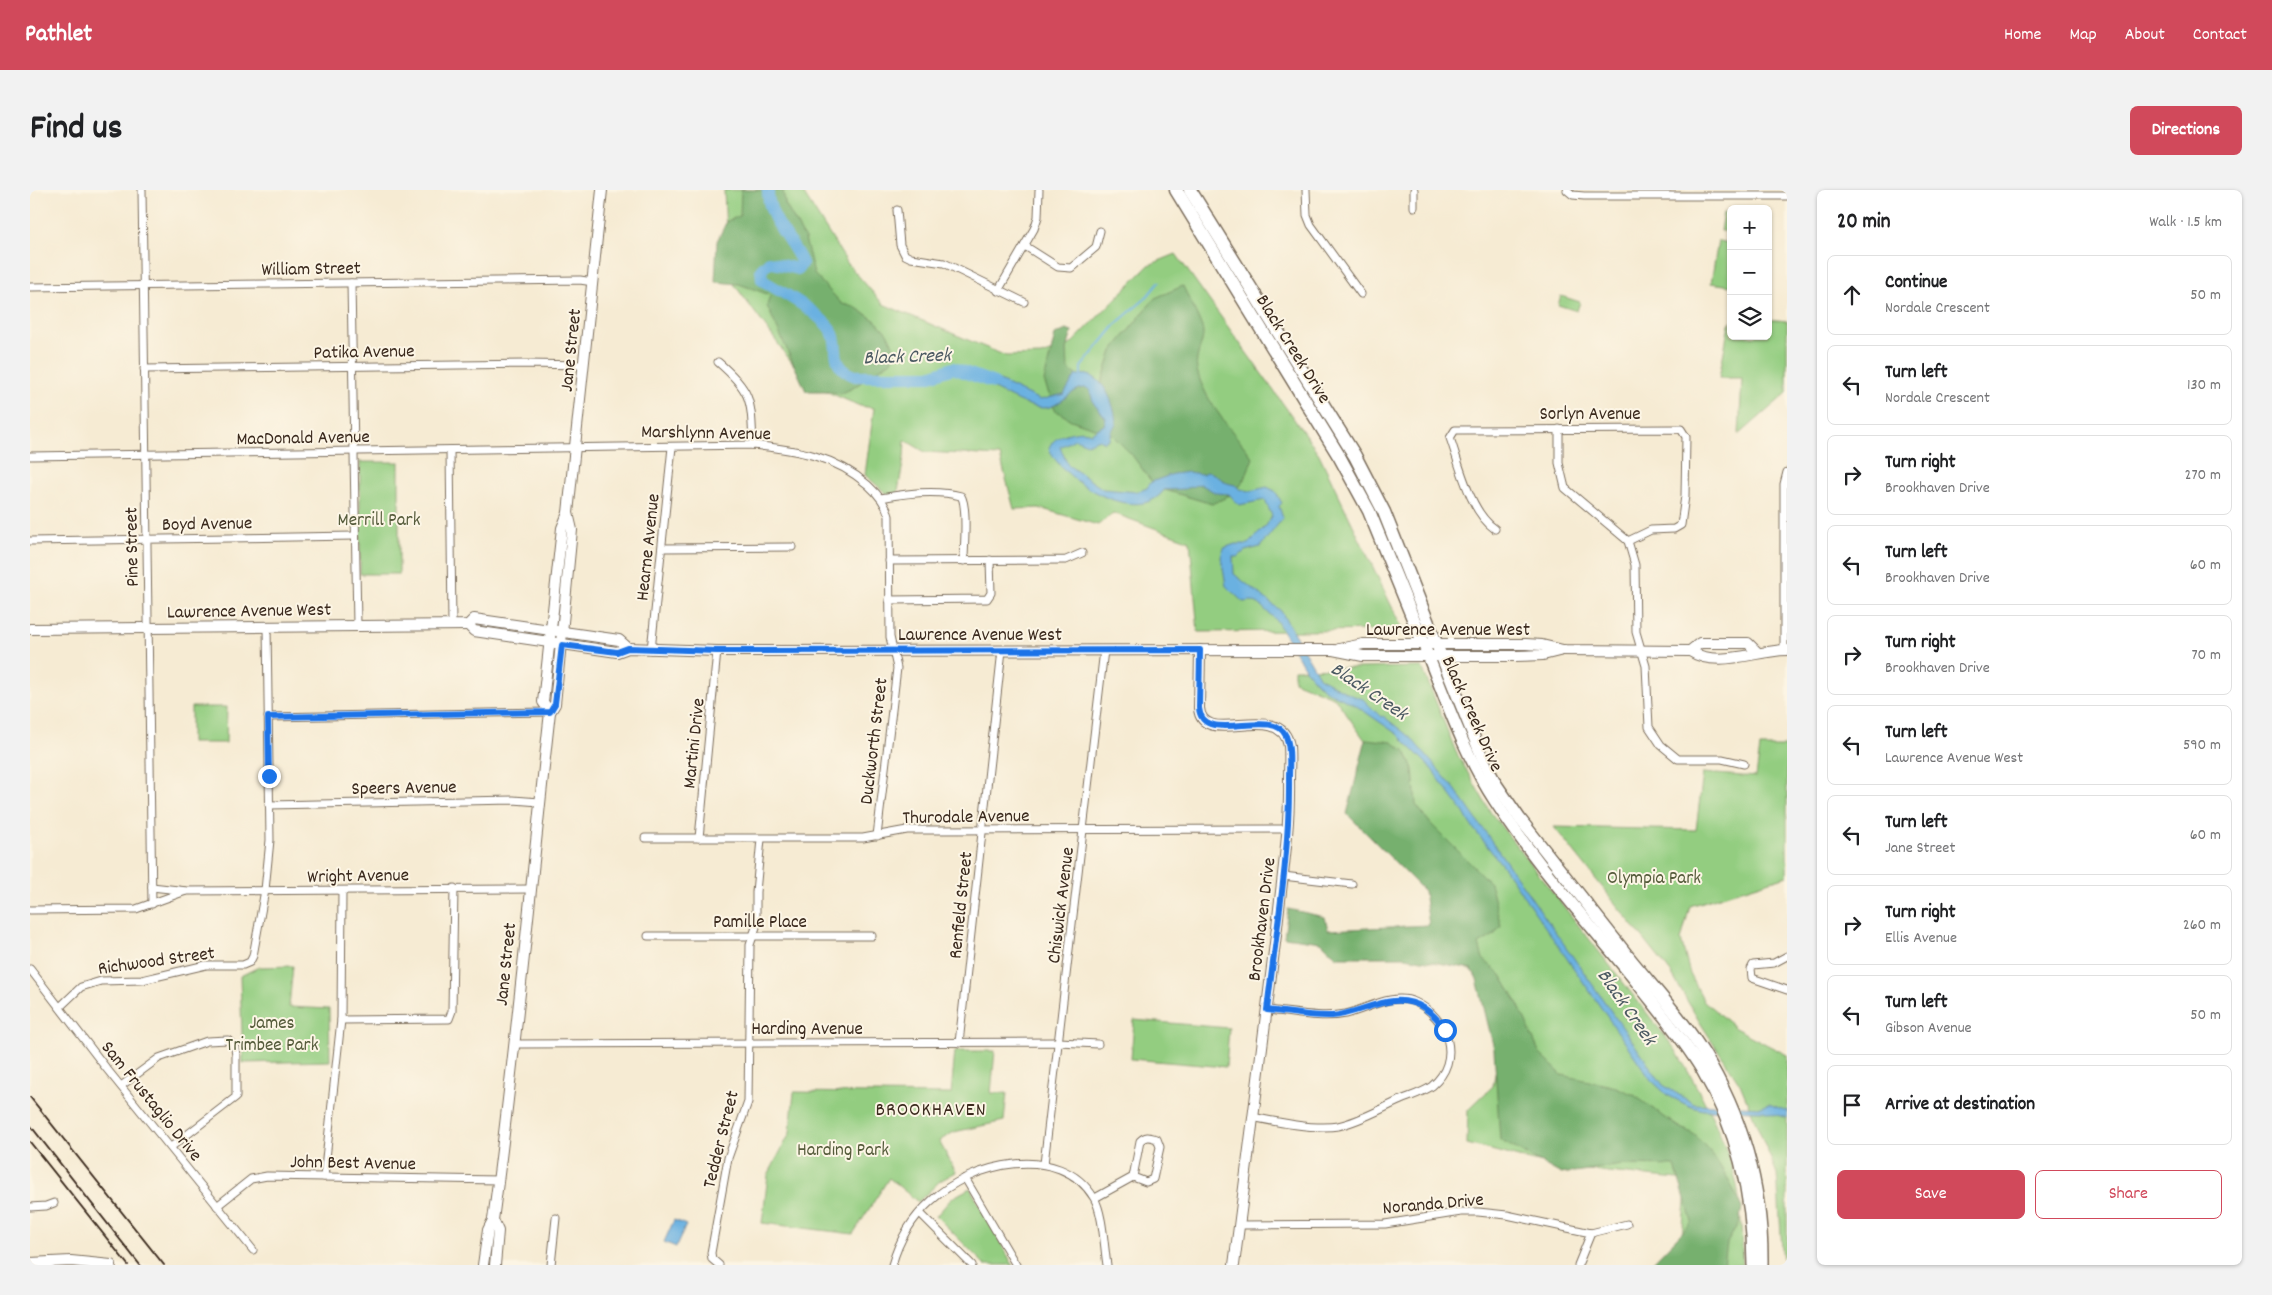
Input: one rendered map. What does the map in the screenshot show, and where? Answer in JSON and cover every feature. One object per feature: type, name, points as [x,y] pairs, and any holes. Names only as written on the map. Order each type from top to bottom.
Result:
[{"type":"highway","name":"Black Creek Drive","points":[[1176,190],[1343,464],[1369,511],[1423,643]]},
{"type":"highway","name":"Black Creek Drive","points":[[1190,190],[1355,456],[1384,512],[1436,643]]},
{"type":"main road","name":"Jane Street","points":[[550,712],[543,702],[562,528],[568,513],[576,448],[602,190]]},
{"type":"main road","name":"Jane Street","points":[[483,1265],[488,1230],[493,1220],[515,1044],[550,712],[555,704],[562,645],[572,530],[568,513]]},
{"type":"main road","name":"Lawrence Avenue West","points":[[30,630],[452,625],[468,624],[474,619],[618,640],[628,648]]},
{"type":"main road","name":"Lawrence Avenue West","points":[[468,624],[474,631],[617,652],[628,648],[717,651],[1290,651],[1333,650],[1363,644],[1436,643],[1542,645],[1563,650],[1690,651],[1701,658],[1722,658],[1746,657],[1757,652],[1785,650]]},
{"type":"main road","name":"Black Creek Drive","points":[[1423,643],[1468,754],[1495,801],[1539,860],[1671,1025],[1721,1095]]},
{"type":"main road","name":"Black Creek Drive","points":[[1436,643],[1475,740],[1496,784],[1520,819],[1702,1051],[1732,1120],[1747,1149],[1758,1198],[1762,1265]]},
{"type":"main road","name":"Lawrence Avenue West","points":[[1690,651],[1700,643],[1748,643],[1757,652]]},
{"type":"main road","name":"Brookhaven Drive","points":[[1200,650],[1199,708],[1200,717],[1204,722],[1218,725],[1270,725],[1280,728],[1285,733],[1289,748],[1288,829],[1234,1265]]},
{"type":"main road","name":"Lawrence Avenue West","points":[[1333,650],[1363,656],[1515,656],[1543,655],[1563,650]]},
{"type":"main road","name":"Black Creek Drive","points":[[1732,1120],[1750,1205],[1753,1265]]},
{"type":"main road","name":"Jane Street","points":[[493,1220],[498,1231],[495,1265]]},
{"type":"main road","points":[[30,1263],[71,1261],[111,1265]]},
{"type":"street","name":"Pine Street","points":[[142,190],[152,904]]},
{"type":"street","points":[[998,291],[1025,246],[1038,217],[1039,190]]},
{"type":"street","points":[[1306,190],[1307,214],[1311,225],[1361,294]]},
{"type":"street","points":[[1414,190],[1414,207]]},
{"type":"street","points":[[1567,190],[1574,195],[1584,196],[1787,196]]},
{"type":"street","points":[[897,210],[900,245],[905,255],[911,258],[944,263],[998,291],[1024,302]]},
{"type":"street","points":[[1025,246],[1058,267],[1071,268],[1096,247],[1100,231]]},
{"type":"street","name":"William Street","points":[[30,287],[580,280],[593,282]]},
{"type":"street","points":[[351,283],[357,625]]},
{"type":"street","points":[[718,362],[743,386],[751,404],[753,445]]},
{"type":"street","name":"Patika Avenue","points":[[144,369],[526,364],[584,365]]},
{"type":"street","points":[[1559,428],[1559,463],[1565,488],[1628,541],[1635,565],[1636,632],[1646,666],[1648,721],[1652,734],[1678,759],[1722,759],[1744,764]]},
{"type":"street","name":"Sorlyn Avenue","points":[[1495,529],[1486,522],[1477,510],[1450,438],[1455,430],[1677,428],[1684,431],[1686,436],[1685,496],[1681,525],[1674,529],[1652,530],[1628,541]]},
{"type":"street","name":"Marshlynn Avenue","points":[[576,448],[753,445],[780,448],[835,462],[859,478],[880,498]]},
{"type":"street","name":"Hearne Avenue","points":[[651,650],[672,447]]},
{"type":"street","name":"MacDonald Avenue","points":[[30,456],[576,448]]},
{"type":"street","points":[[450,450],[452,625]]},
{"type":"street","points":[[1785,650],[1786,510],[1784,484],[1787,472]]},
{"type":"street","points":[[880,498],[932,492],[961,496],[964,514],[964,561]]},
{"type":"street","name":"Duckworth Street","points":[[877,836],[897,668],[890,637],[889,516],[880,498]]},
{"type":"street","name":"Boyd Avenue","points":[[30,541],[355,536]]},
{"type":"street","points":[[663,548],[792,547]]},
{"type":"street","points":[[889,562],[1066,560],[1082,553]]},
{"type":"street","points":[[889,600],[987,598],[991,593],[990,560]]},
{"type":"street","points":[[265,890],[270,840],[267,627]]},
{"type":"street","points":[[1721,643],[1722,658]]},
{"type":"street","name":"Renfield Street","points":[[959,1043],[1002,650]]},
{"type":"street","name":"Chiswick Avenue","points":[[1044,1164],[1060,1042],[1104,650]]},
{"type":"street","name":"Martini Drive","points":[[699,838],[717,651]]},
{"type":"street","points":[[268,717],[550,712]]},
{"type":"street","name":"Speers Avenue","points":[[270,805],[513,800],[540,802]]},
{"type":"street","name":"Thurodale Avenue","points":[[645,838],[863,838],[907,830],[1288,829]]},
{"type":"street","name":"Tedder Street","points":[[720,1265],[712,1258],[711,1253],[728,1158],[748,1102],[750,945],[756,927],[756,892],[761,839]]},
{"type":"street","points":[[1283,876],[1352,884]]},
{"type":"street","name":"Wright Avenue","points":[[152,887],[187,891],[530,889]]},
{"type":"street","points":[[341,1020],[449,1019],[452,1011],[454,888]]},
{"type":"street","name":"Richwood Street","points":[[60,1007],[81,987],[101,982],[142,980],[206,965],[243,965],[250,962],[253,956],[265,890]]},
{"type":"street","points":[[324,1177],[341,1020],[342,890]]},
{"type":"street","name":"Wright Avenue","points":[[30,910],[136,909],[187,891]]},
{"type":"street","name":"Pamille Place","points":[[648,936],[872,936]]},
{"type":"street","points":[[1787,956],[1774,963],[1753,965],[1751,976],[1752,978],[1787,990]]},
{"type":"street","name":"Sam Frustaglio Drive","points":[[30,969],[253,1250]]},
{"type":"street","points":[[1252,1117],[1285,1123],[1328,1127],[1353,1122],[1432,1086],[1443,1072],[1448,1048],[1448,1039],[1442,1024],[1414,1002],[1402,999],[1387,1001],[1331,1016],[1267,1010]]},
{"type":"street","points":[[121,1086],[159,1058],[207,1041],[228,1040],[235,1048],[236,1097],[171,1147]]},
{"type":"street","name":"Harding Avenue","points":[[515,1044],[1060,1042],[1098,1044]]},
{"type":"street","points":[[1095,1198],[1133,1177],[1146,1182],[1153,1179],[1160,1147],[1157,1139],[1150,1137],[1140,1141],[1133,1177]]},
{"type":"street","points":[[892,1265],[897,1248],[920,1213],[947,1188],[977,1173],[1002,1167],[1044,1164],[1062,1169],[1072,1175],[1095,1198],[1107,1265]]},
{"type":"street","name":"John Best Avenue","points":[[217,1206],[251,1179],[267,1176],[498,1180]]},
{"type":"street","points":[[965,1178],[1016,1265]]},
{"type":"street","points":[[30,1207],[46,1206],[54,1203]]},
{"type":"street","name":"Noranda Drive","points":[[1239,1225],[1385,1224],[1461,1212],[1506,1215],[1591,1233],[1627,1224]]},
{"type":"street","points":[[920,1213],[972,1265]]},
{"type":"street","points":[[551,1265],[556,1218]]},
{"type":"street","points":[[1578,1265],[1591,1233]]},
{"type":"green space","points":[[724,190],[804,190],[804,194],[848,264],[883,304],[1006,356],[1041,355],[1070,345],[1149,265],[1176,254],[1319,454],[1403,630],[1198,632],[1190,541],[1113,513],[1098,525],[1039,508],[1014,509],[1000,456],[925,452],[905,440],[904,458],[896,502],[865,475],[874,408],[860,406],[807,383],[728,276]]},
{"type":"green space","points":[[741,190],[783,190],[785,204],[805,239],[814,274],[842,304],[855,307],[876,321],[887,333],[895,350],[891,361],[853,388],[840,394],[829,391],[806,391],[767,306],[770,295],[739,284],[715,282],[717,241],[727,221],[740,216]]},
{"type":"green space","points":[[1723,213],[1727,213],[1727,231],[1720,231]]},
{"type":"green space","points":[[1718,241],[1727,242],[1727,285],[1711,283]]},
{"type":"green space","points":[[1183,286],[1203,332],[1196,365],[1201,382],[1220,416],[1253,458],[1246,476],[1239,487],[1212,504],[1165,490],[1151,481],[1132,455],[1111,434],[1071,420],[1055,410],[1044,381],[1055,335],[1066,330],[1072,332],[1067,349],[1068,369],[1083,380],[1101,385],[1112,351],[1155,298]]},
{"type":"green space","points":[[1561,296],[1580,302],[1577,311],[1558,305]]},
{"type":"green space","points":[[1772,319],[1787,321],[1787,393],[1739,435],[1742,378],[1719,378],[1727,335],[1727,340],[1772,340]]},
{"type":"green space","name":"Merrill Park","points":[[360,462],[399,462],[399,574],[360,574]]},
{"type":"green space","points":[[1422,667],[1456,752],[1491,813],[1675,1049],[1701,1096],[1724,1144],[1735,1177],[1740,1209],[1743,1265],[1680,1265],[1686,1188],[1678,1179],[1558,1167],[1467,1144],[1468,1110],[1493,1086],[1500,1044],[1480,973],[1449,962],[1394,934],[1448,920],[1435,839],[1335,698],[1294,681],[1294,669]]},
{"type":"green space","points":[[191,707],[227,707],[226,743],[191,743]]},
{"type":"green space","points":[[1366,739],[1392,742],[1405,751],[1413,769],[1416,805],[1431,824],[1490,883],[1501,926],[1494,935],[1479,944],[1483,959],[1501,975],[1518,1004],[1540,1054],[1562,1075],[1616,1087],[1634,1095],[1674,1124],[1695,1135],[1713,1155],[1730,1182],[1742,1208],[1739,1222],[1727,1243],[1724,1265],[1650,1265],[1692,1222],[1675,1166],[1622,1165],[1561,1174],[1500,1140],[1494,1049],[1477,979],[1472,969],[1405,957],[1337,957],[1321,942],[1284,937],[1288,909],[1325,917],[1328,930],[1429,925],[1424,891],[1347,814]]},
{"type":"green space","name":"Olympia Park","points":[[1760,747],[1787,747],[1787,876],[1690,906],[1681,940],[1690,974],[1704,1001],[1735,1028],[1787,1055],[1787,1265],[1783,1265],[1777,1174],[1740,1084],[1699,1021],[1671,973],[1554,827],[1696,830],[1703,773],[1756,777]]},
{"type":"green space","name":"James Trimbee Park","points":[[293,966],[289,1007],[329,1009],[330,1061],[243,1063],[240,976],[259,967]]},
{"type":"green space","points":[[1134,1020],[1229,1028],[1226,1067],[1131,1059]]},
{"type":"green space","name":"Harding Park","points":[[955,1051],[995,1051],[991,1093],[1007,1093],[1004,1121],[954,1132],[939,1141],[956,1172],[940,1181],[918,1202],[889,1178],[853,1234],[762,1223],[768,1175],[790,1133],[794,1092],[951,1094]]},
{"type":"green space","points":[[970,1188],[1013,1265],[985,1265],[936,1216],[952,1198]]},
{"type":"water","points":[[980,374],[989,376],[1040,400],[1064,394],[1076,375],[1088,375],[1100,382],[1109,395],[1116,418],[1116,425],[1111,431],[1109,439],[1104,442],[1099,439],[1087,444],[1075,439],[1060,447],[1068,465],[1103,489],[1137,492],[1147,488],[1151,482],[1173,474],[1188,472],[1202,474],[1206,472],[1212,473],[1240,489],[1250,491],[1267,487],[1275,491],[1282,503],[1279,506],[1283,518],[1260,547],[1245,551],[1238,557],[1233,557],[1234,574],[1281,611],[1320,678],[1351,695],[1363,699],[1381,717],[1383,716],[1411,738],[1455,789],[1663,1085],[1694,1104],[1761,1107],[1769,1104],[1787,1111],[1787,1118],[1763,1111],[1703,1110],[1689,1106],[1667,1095],[1651,1080],[1505,869],[1470,824],[1430,767],[1397,734],[1355,705],[1328,692],[1318,684],[1306,670],[1276,620],[1259,604],[1252,601],[1243,602],[1226,586],[1221,557],[1224,548],[1235,544],[1248,544],[1266,526],[1272,516],[1265,500],[1239,505],[1229,494],[1216,493],[1200,484],[1185,489],[1164,490],[1152,500],[1137,504],[1119,502],[1101,495],[1084,486],[1068,474],[1056,461],[1049,448],[1051,443],[1061,436],[1080,431],[1091,433],[1104,425],[1106,418],[1094,404],[1089,389],[1078,389],[1050,407],[1036,407],[977,382]]},
{"type":"water","points":[[674,1220],[686,1225],[676,1247],[664,1242]]},
{"type":"waterway","name":"Black Creek","points":[[768,190],[771,210],[802,263],[798,269],[769,262],[761,270],[762,280],[804,306],[827,325],[835,339],[837,359],[840,366],[855,376],[930,376],[953,368],[994,383]]},
{"type":"waterway","points":[[1081,375],[1081,367],[1118,322],[1145,299],[1159,282]]},
{"type":"railway","points":[[30,1097],[164,1265]]},
{"type":"railway","points":[[30,1125],[140,1265]]},
{"type":"railway","points":[[30,1142],[128,1265]]},
{"type":"district","name":"BROOKHAVEN","points":[[931,1108]]},
{"type":"route","points":[[269,776],[268,717],[550,712],[555,704],[562,645],[617,652],[628,648],[717,651],[1200,650],[1199,708],[1200,717],[1204,722],[1218,725],[1270,725],[1280,728],[1287,737],[1289,748],[1288,829],[1267,1010],[1331,1016],[1346,1014],[1387,1001],[1402,999],[1414,1002],[1429,1011],[1442,1024],[1445,1030]]}]
